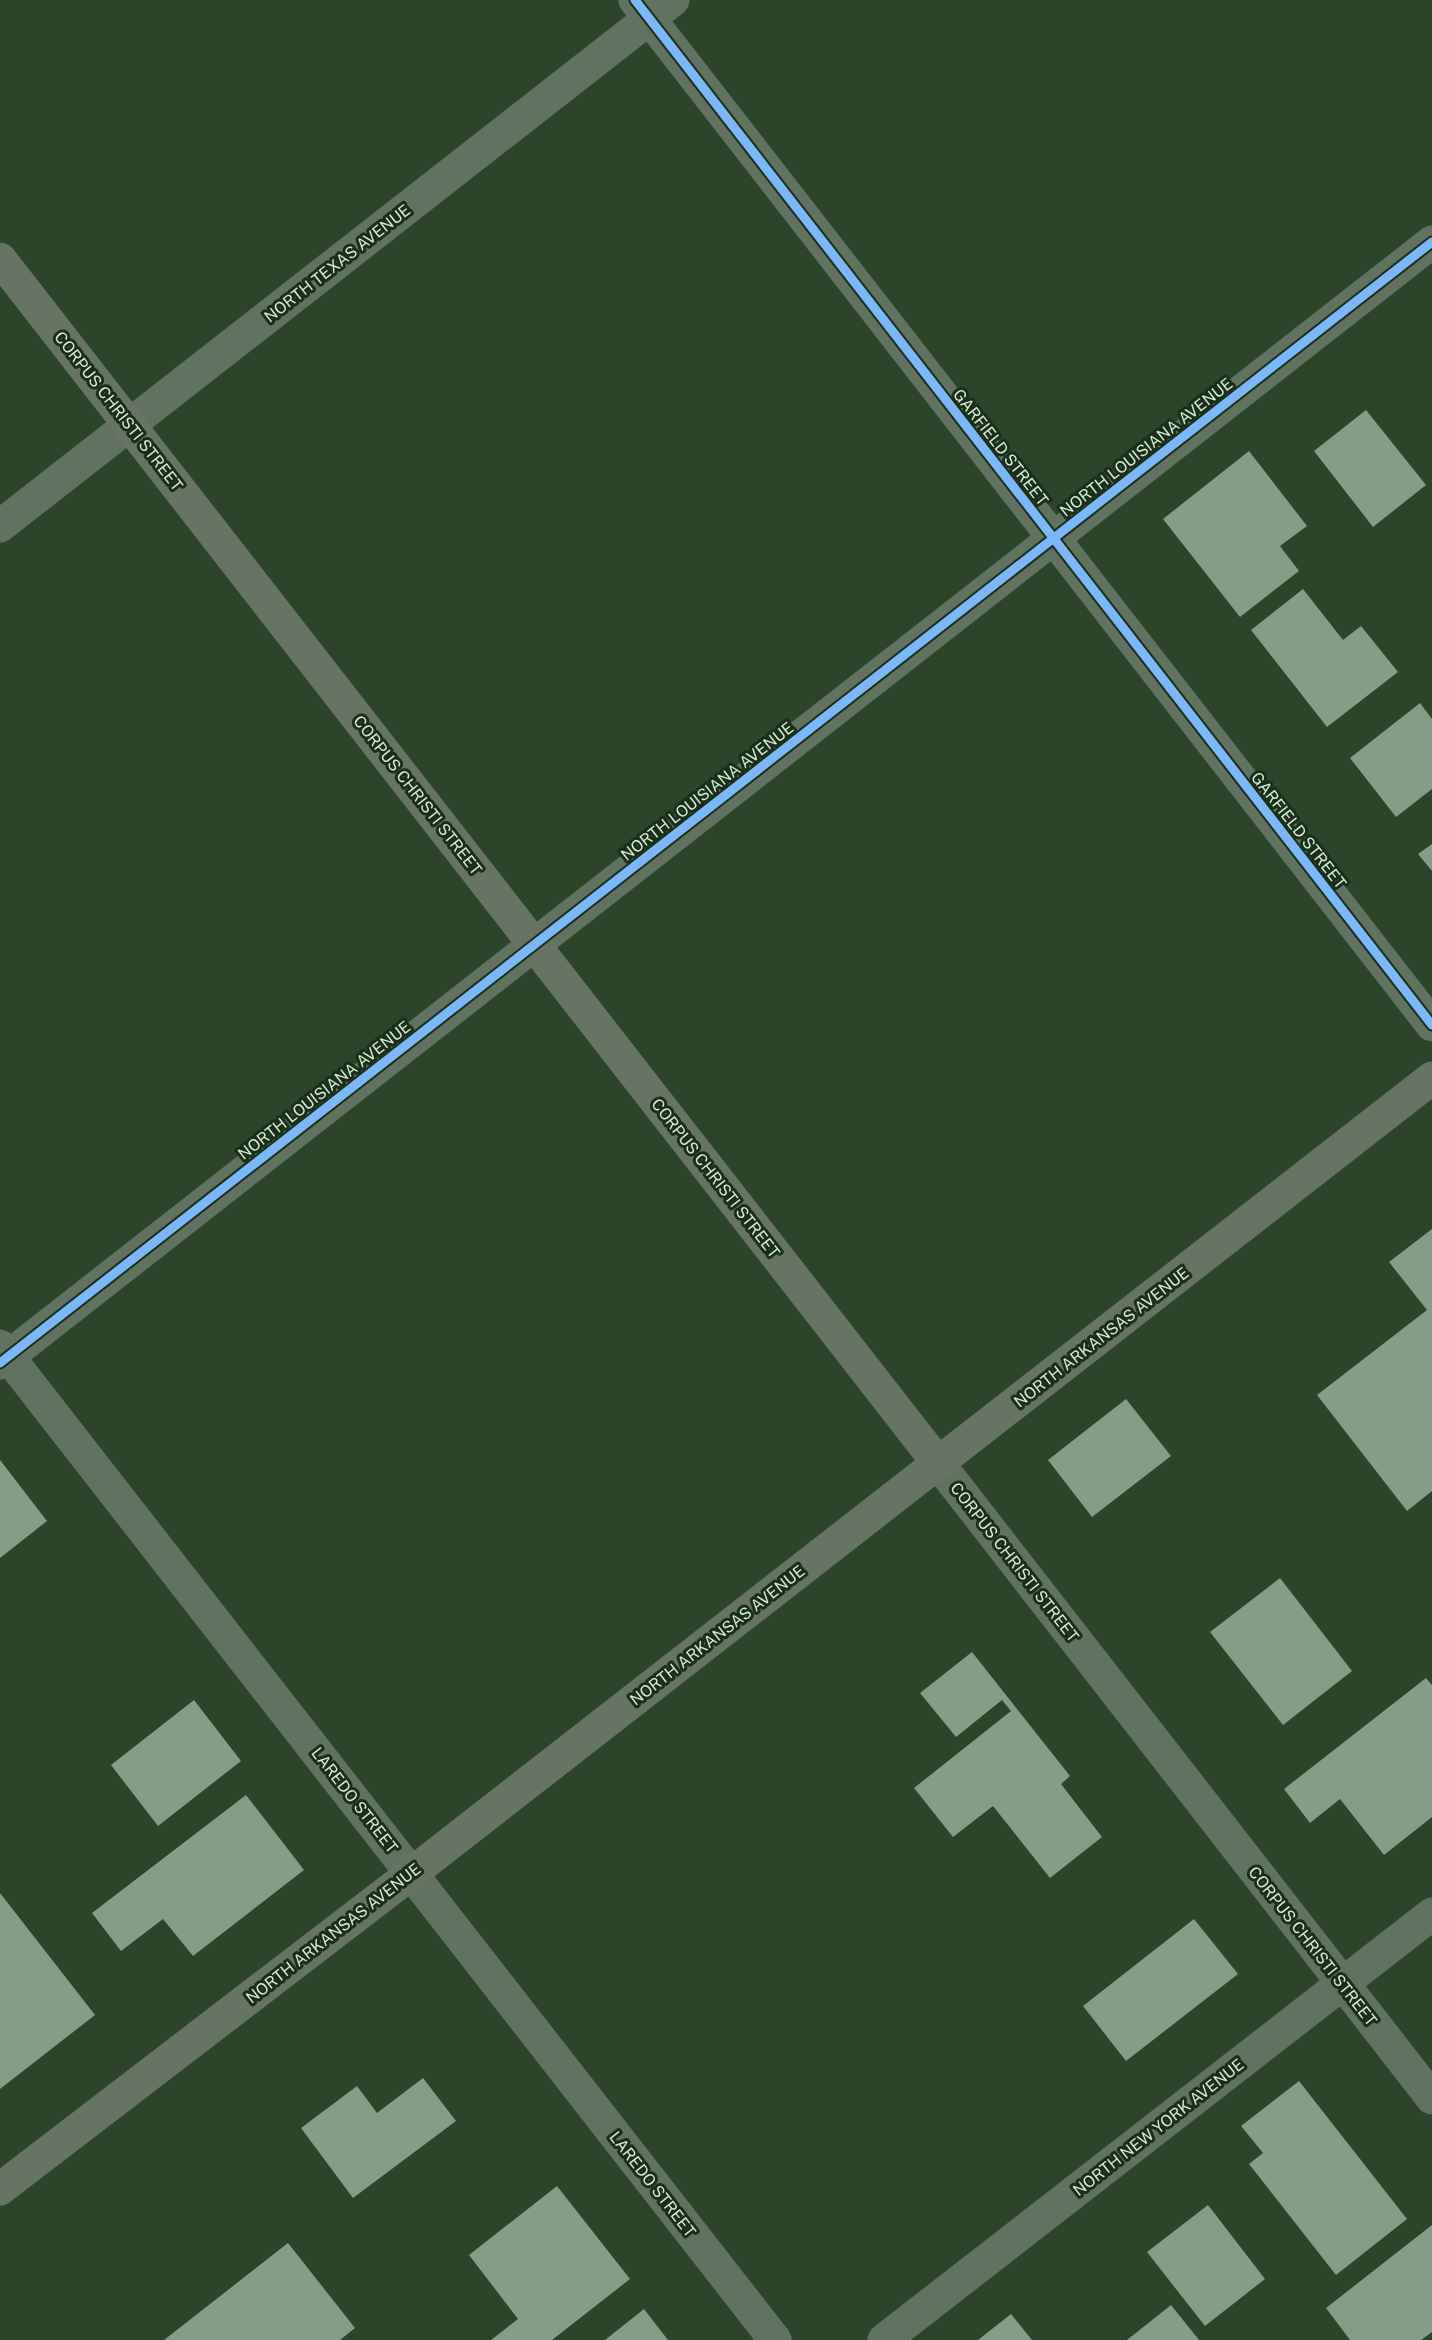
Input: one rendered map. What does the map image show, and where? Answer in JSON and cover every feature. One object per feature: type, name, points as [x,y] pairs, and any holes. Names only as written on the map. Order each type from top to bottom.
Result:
[{"type":"main road","name":"CORPUS CHRISTI STREET","points":[[0,259],[938,1463]]},
{"type":"main road","name":"NORTH ARKANSAS AVENUE","points":[[0,2189],[412,1873],[1432,1078]]},
{"type":"street","name":"NORTH TEXAS AVENUE","points":[[0,526],[652,6]]},
{"type":"street","name":"GARFIELD STREET","points":[[652,6],[1053,538],[1432,1025]]},
{"type":"street","name":"NORTH LOUISIANA AVENUE","points":[[3,1355],[534,945],[1432,242]]},
{"type":"street","name":"LAREDO STREET","points":[[3,1355],[412,1873],[775,2340]]},
{"type":"street","name":"CORPUS CHRISTI STREET","points":[[938,1463],[1432,2098]]},
{"type":"street","name":"NORTH NEW YORK AVENUE","points":[[884,2340],[1432,1914]]},
{"type":"building","points":[[1366,410],[1426,485],[1373,527],[1314,451]]},
{"type":"building","points":[[1249,451],[1307,526],[1280,546],[1299,571],[1240,617],[1163,519]]},
{"type":"building","points":[[1303,589],[1343,640],[1361,626],[1398,672],[1327,727],[1251,630]]},
{"type":"building","points":[[1420,703],[1432,719],[1432,789],[1396,817],[1350,758]]},
{"type":"building","points":[[1432,844],[1432,871],[1418,854]]},
{"type":"building","points":[[1432,1229],[1432,1491],[1407,1511],[1317,1395],[1427,1310],[1389,1262]]},
{"type":"building","points":[[1126,1399],[1171,1456],[1092,1517],[1048,1460]]},
{"type":"building","points":[[0,1460],[47,1521],[0,1558]]},
{"type":"building","points":[[1280,1578],[1352,1671],[1283,1725],[1210,1632]]},
{"type":"building","points":[[972,1652],[1070,1776],[1061,1784],[1102,1837],[1050,1878],[993,1806],[953,1837],[914,1788],[1011,1711],[1002,1700],[956,1737],[920,1693]]},
{"type":"building","points":[[1426,1678],[1432,1685],[1432,1817],[1384,1855],[1340,1799],[1310,1823],[1284,1789]]},
{"type":"building","points":[[194,1700],[241,1761],[158,1826],[111,1765]]},
{"type":"building","points":[[246,1795],[304,1870],[193,1956],[163,1919],[121,1951],[92,1913]]},
{"type":"building","points":[[0,1893],[95,2015],[0,2089]]},
{"type":"building","points":[[1194,1919],[1238,1974],[1126,2061],[1083,2006]]},
{"type":"building","points":[[423,2078],[456,2121],[353,2198],[301,2128],[357,2086],[377,2113]]},
{"type":"building","points":[[1299,2081],[1407,2219],[1336,2275],[1249,2164],[1263,2153],[1241,2126]]},
{"type":"building","points":[[557,2186],[630,2279],[552,2340],[491,2340],[518,2319],[469,2255]]},
{"type":"building","points":[[1208,2205],[1265,2279],[1205,2326],[1147,2252]]},
{"type":"building","points":[[1432,2225],[1432,2332],[1421,2340],[1350,2340],[1326,2308]]},
{"type":"building","points":[[288,2243],[355,2328],[340,2340],[164,2340]]},
{"type":"building","points":[[1171,2305],[1199,2340],[1127,2340]]},
{"type":"building","points":[[644,2309],[668,2340],[605,2340]]},
{"type":"building","points":[[1011,2314],[1032,2340],[978,2340]]},
{"type":"cycle path","points":[[635,0],[1432,1025]]},
{"type":"cycle path","points":[[0,1363],[1432,242]]}]
